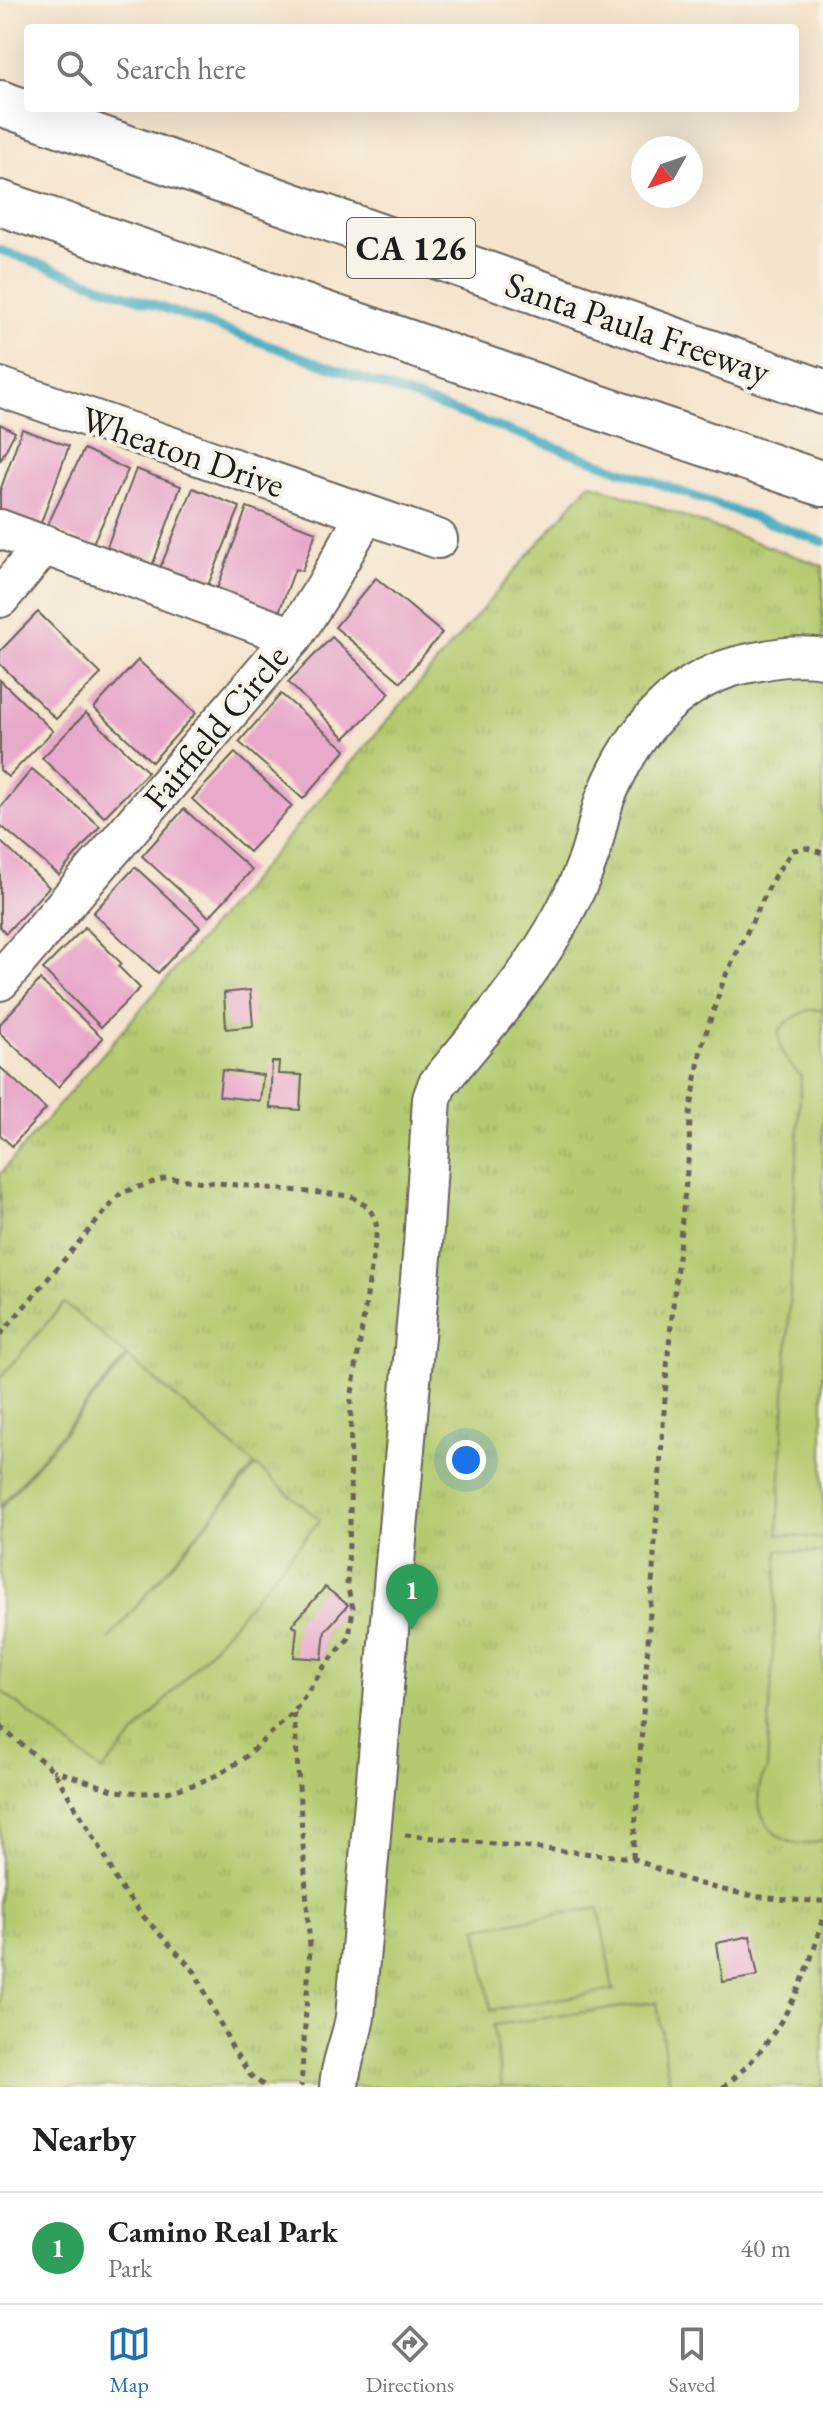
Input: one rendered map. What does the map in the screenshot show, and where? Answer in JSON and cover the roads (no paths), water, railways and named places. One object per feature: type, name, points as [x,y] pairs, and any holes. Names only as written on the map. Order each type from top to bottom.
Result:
[{"type":"highway","name":"Santa Paula Freeway","points":[[0,103],[24,111]]},
{"type":"highway","name":"Santa Paula Freeway","points":[[26,112],[823,392]]},
{"type":"highway","name":"CA 126","points":[[0,203],[823,484]]},
{"type":"lane","name":"Wheaton Drive","points":[[0,387],[438,539]]},
{"type":"lane","points":[[293,637],[365,515]]},
{"type":"lane","name":"Fairfield Circle","points":[[0,529],[293,637],[0,981]]},
{"type":"lane","points":[[0,598],[45,544]]},
{"type":"lane","points":[[339,2087],[342,2062],[352,2041],[355,2017],[423,1245],[432,1099],[437,1085],[533,969],[564,913],[590,855],[605,798],[626,755],[659,709],[710,673],[759,661],[790,657],[823,658]]},
{"type":"waterway","points":[[0,250],[823,542]]},
{"type":"place","name":"Camino Real Park","points":[[412,1630]]}]
